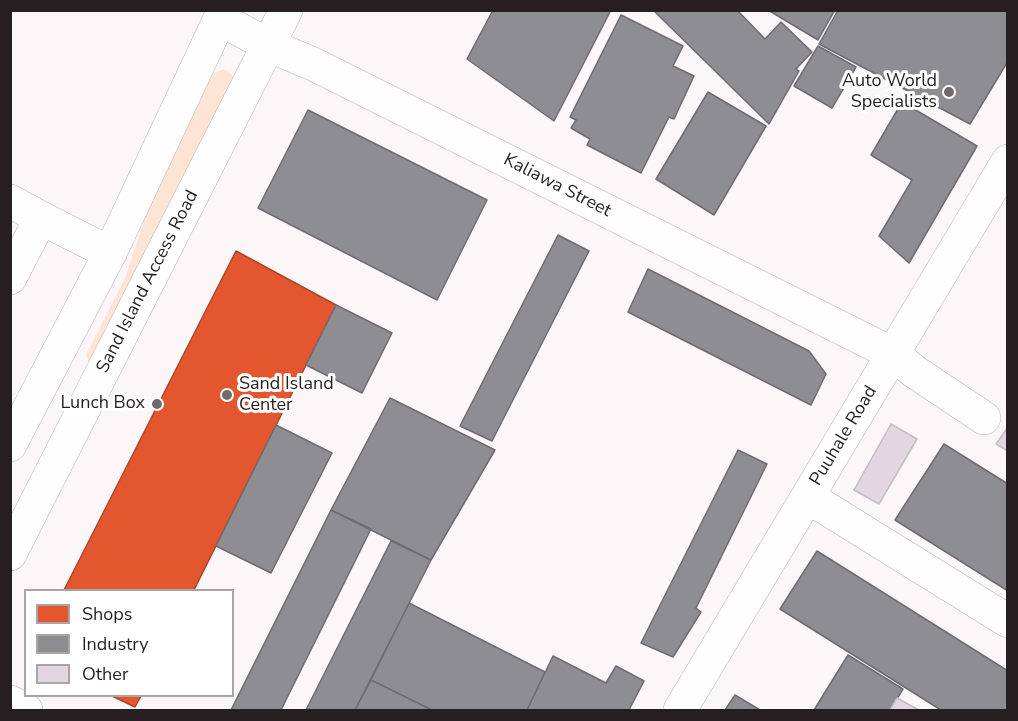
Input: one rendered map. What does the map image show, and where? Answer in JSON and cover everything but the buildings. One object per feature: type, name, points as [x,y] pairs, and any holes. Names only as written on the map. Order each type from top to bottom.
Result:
[{"type":"street","name":"Sand Island Access Road","points":[[10,554],[286,10]]},
{"type":"street","name":"Kaliawa Street","points":[[222,15],[268,45],[324,69],[893,354],[915,372],[984,418]]},
{"type":"street","points":[[10,445],[110,253],[222,15]]},
{"type":"street","name":"Puuhale Road","points":[[680,711],[1008,161]]},
{"type":"street","points":[[10,201],[110,253]]},
{"type":"street","points":[[10,278],[41,218]]},
{"type":"street","points":[[52,365],[96,386]]},
{"type":"street","points":[[808,496],[1008,621]]},
{"type":"street","points":[[10,702],[26,711]]},
{"type":"shaded area","points":[[223,69],[234,78],[89,363],[86,355],[125,278],[156,186],[213,74]]},
{"type":"place","name":"Auto World Specialists","points":[[949,92]]},
{"type":"place","name":"Sand Island Center","points":[[227,395]]},
{"type":"place","name":"Lunch Box","points":[[157,404]]}]
